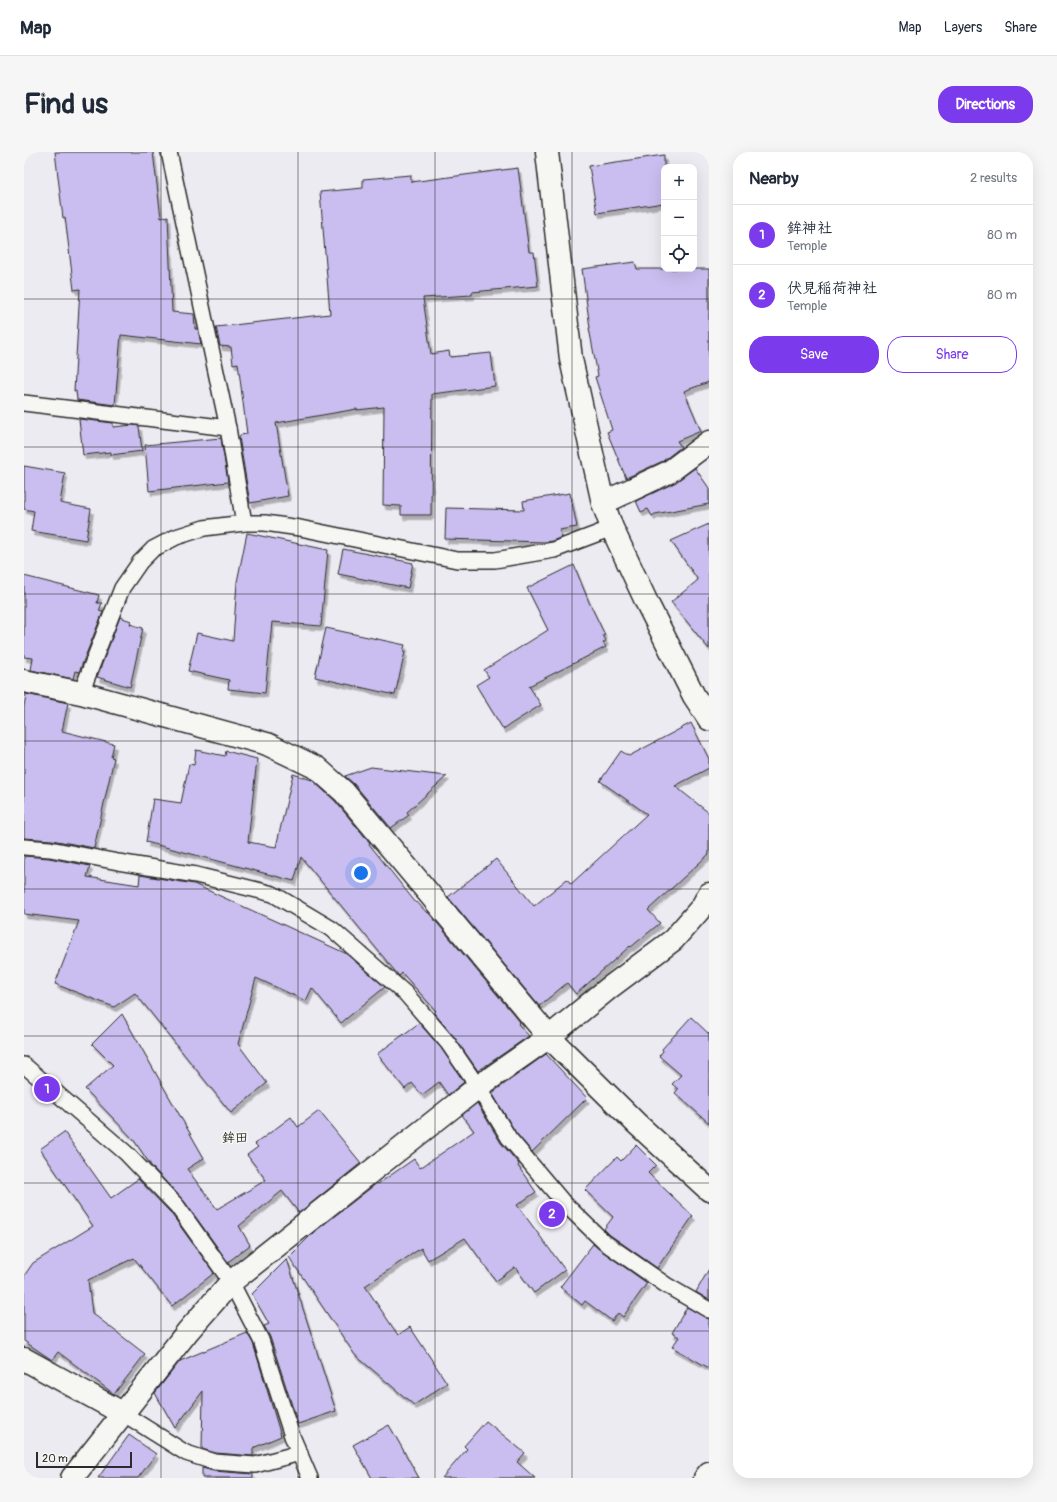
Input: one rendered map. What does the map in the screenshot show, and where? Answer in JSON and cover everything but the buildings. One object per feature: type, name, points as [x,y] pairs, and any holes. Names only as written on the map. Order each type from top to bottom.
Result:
[{"type":"street","points":[[547,152],[571,359],[603,503],[612,528],[647,603],[694,696],[709,719]]},
{"type":"street","points":[[603,503],[669,472],[709,442]]},
{"type":"street","points":[[24,681],[81,693],[267,744],[317,768],[344,792],[549,1037],[636,1124],[709,1190]]},
{"type":"street","points":[[72,1478],[188,1331],[231,1282],[478,1087],[549,1037],[609,988],[673,940],[702,907],[709,894]]},
{"type":"street","points":[[24,1359],[124,1414]]},
{"type":"street","points":[[705,1478],[709,1473]]},
{"type":"lane","points":[[169,152],[228,428],[244,523]]},
{"type":"lane","points":[[24,403],[228,428]]},
{"type":"lane","points":[[81,693],[122,588],[140,562],[153,549],[176,537],[204,528],[244,523],[265,523],[300,528],[457,560],[495,560],[554,550],[612,528]]},
{"type":"lane","points":[[24,847],[50,849],[196,875],[273,894],[332,929],[406,994],[448,1043],[478,1087],[509,1138],[563,1202],[604,1242],[666,1285],[709,1310]]},
{"type":"lane","points":[[24,1065],[126,1153],[177,1206],[231,1282],[261,1340],[292,1436],[310,1478]]},
{"type":"lane","points":[[124,1414],[186,1453],[214,1462],[255,1465],[300,1453]]},
{"type":"place","name":"鉾神社","points":[[47,1089]]},
{"type":"place","name":"伏見稲荷神社","points":[[552,1214]]},
{"type":"district","name":"鉾田","points":[[235,1138]]}]
